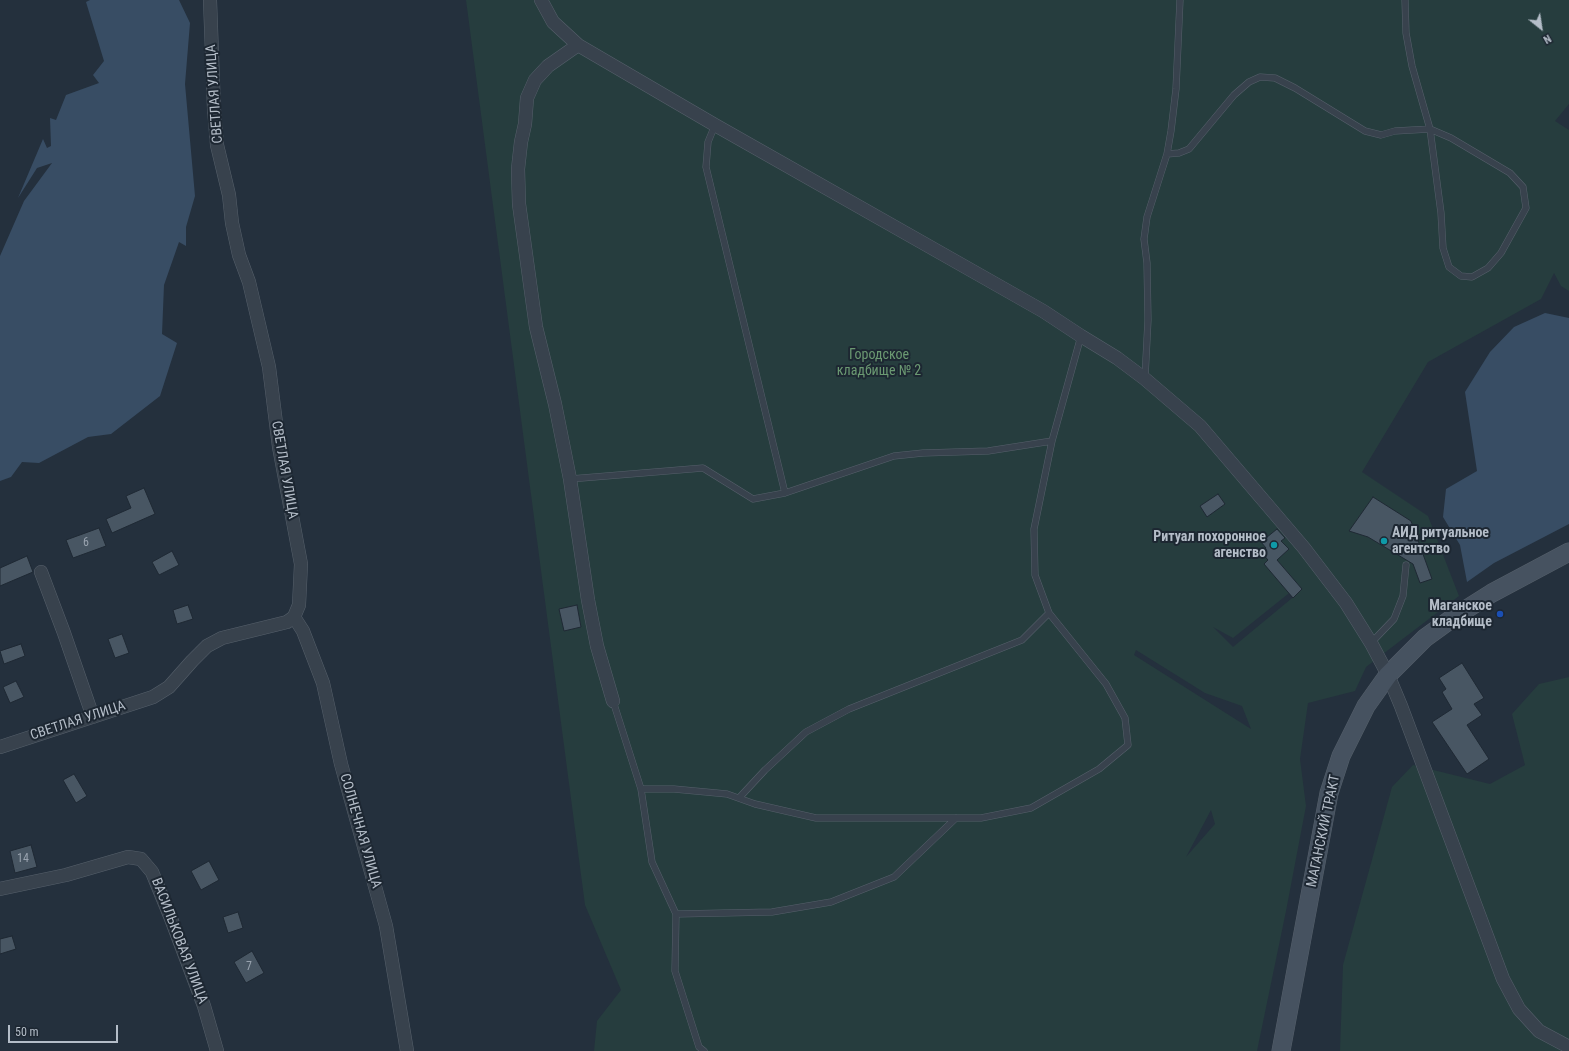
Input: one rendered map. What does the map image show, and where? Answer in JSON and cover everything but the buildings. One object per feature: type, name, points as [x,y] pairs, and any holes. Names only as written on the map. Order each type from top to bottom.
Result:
[{"type":"main road","name":"МАГАНСКИЙ ТРАКТ","points":[[1281,1051],[1329,793],[1341,756],[1366,706],[1388,675],[1425,638],[1454,617],[1492,593],[1569,552]]},
{"type":"street","name":"СВЕТЛАЯ УЛИЦА","points":[[0,747],[153,696],[169,687],[206,646],[222,638],[287,622],[294,617],[299,605],[300,564],[279,447],[269,367],[249,282],[238,249],[232,223],[229,195],[217,145],[214,109],[210,0]]},
{"type":"street","points":[[540,0],[553,22],[578,45],[715,125],[1043,311],[1117,358],[1145,379],[1200,426],[1304,548],[1346,603],[1371,643],[1388,675],[1465,874],[1503,979],[1519,1009],[1539,1031],[1569,1047]]},
{"type":"street","points":[[578,45],[548,66],[535,80],[527,98],[525,124],[518,169],[519,204],[536,326],[555,404],[570,479],[588,600],[597,646],[613,701]]},
{"type":"street","points":[[41,572],[93,717]]},
{"type":"street","name":"СОЛНЕЧНАЯ УЛИЦА","points":[[294,617],[303,631],[323,683],[341,764],[386,926],[408,1051]]},
{"type":"street","name":"ВАСИЛЬКОВАЯ УЛИЦА","points":[[0,889],[66,875],[128,857],[141,859],[152,872],[170,916],[204,1006],[217,1051]]},
{"type":"lane","points":[[1145,379],[1148,320],[1147,263],[1144,239],[1147,217],[1167,154],[1171,131],[1176,89],[1180,0]]},
{"type":"lane","points":[[1167,154],[1189,150],[1234,95],[1249,82],[1260,77],[1275,78],[1295,88],[1365,131],[1381,135],[1395,131],[1430,129],[1451,138],[1510,173],[1522,187],[1526,208],[1501,253],[1488,268],[1472,277],[1461,276],[1448,267],[1443,248],[1439,198],[1430,129],[1411,60],[1406,33],[1405,0]]},
{"type":"lane","points":[[715,125],[708,142],[706,167],[785,493]]},
{"type":"lane","points":[[641,790],[674,789],[727,794],[755,804],[816,818],[981,818],[1031,808],[1099,769],[1128,745],[1125,718],[1106,684],[1050,613],[1036,574],[1034,528],[1052,441],[1081,336]]},
{"type":"lane","points":[[570,479],[702,468],[753,499],[785,493],[894,456],[922,453],[988,451],[1052,441]]},
{"type":"lane","points":[[1371,643],[1394,619],[1403,596],[1406,565]]},
{"type":"lane","points":[[739,798],[765,770],[806,732],[849,709],[1022,640],[1050,613]]},
{"type":"lane","points":[[613,701],[641,790],[652,862],[676,914],[675,971],[699,1048],[704,1051]]},
{"type":"lane","points":[[676,914],[772,912],[831,902],[894,877],[956,818]]},
{"type":"green space","name":"Городское кладбище № 2","points":[[466,0],[1569,0],[1569,104],[1555,121],[1569,130],[1569,291],[1561,286],[1554,273],[1541,299],[1428,362],[1362,472],[1428,516],[1459,596],[1366,667],[1355,691],[1308,703],[1300,759],[1306,806],[1257,1051],[594,1051],[597,1021],[621,990],[585,905]],"holes":[[[1293,590],[1297,594],[1233,647],[1213,627],[1233,638]],[[1136,650],[1205,693],[1242,706],[1251,729],[1134,655]],[[1211,810],[1215,824],[1186,857]]]},
{"type":"green space","points":[[1569,677],[1569,1051],[1340,1051],[1343,965],[1392,787],[1413,765],[1490,784],[1525,765],[1512,714],[1539,684]]},
{"type":"water","points":[[90,0],[179,0],[190,23],[185,84],[195,196],[186,227],[186,246],[179,242],[164,285],[162,334],[177,343],[160,396],[111,434],[88,437],[39,463],[22,462],[11,477],[0,481],[0,256],[24,201],[52,163],[37,168],[18,198],[43,139],[47,148],[51,146],[50,118],[56,120],[66,95],[99,83],[93,75],[104,61],[86,2]]},
{"type":"water","points":[[1545,313],[1569,318],[1569,524],[1494,563],[1467,582],[1460,545],[1443,517],[1446,489],[1477,471],[1465,392],[1490,352],[1514,327]]},
{"type":"place","name":"АИД ритуальное агентство","points":[[1384,541]]},
{"type":"place","name":"Ритуал похоронное агенство","points":[[1274,545]]},
{"type":"place","name":"Маганское кладбище","points":[[1500,614]]}]
